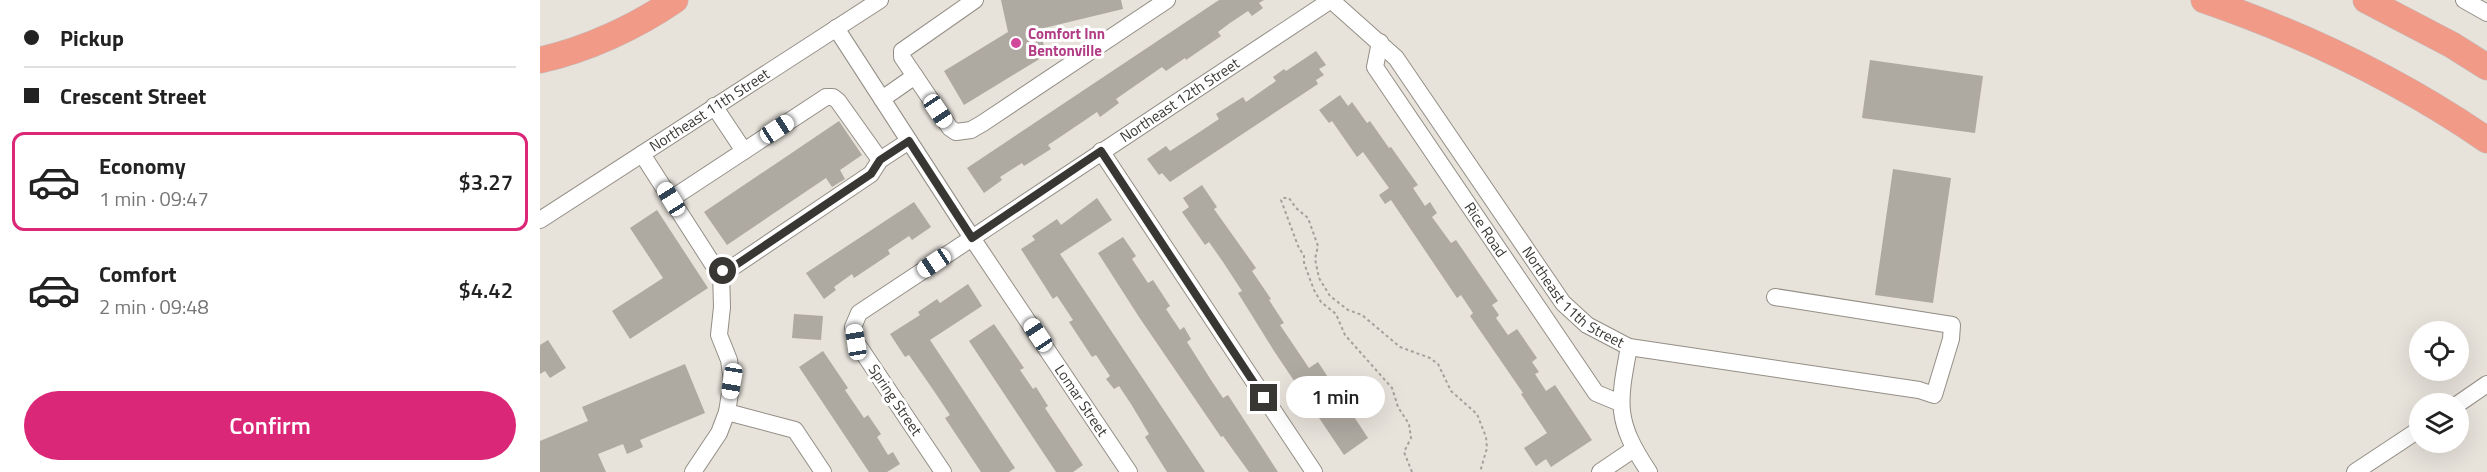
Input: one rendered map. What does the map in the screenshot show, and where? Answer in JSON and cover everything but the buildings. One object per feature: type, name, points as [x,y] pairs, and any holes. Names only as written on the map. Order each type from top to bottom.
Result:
[{"type":"highway","points":[[540,60],[562,55],[622,30],[675,0]]},
{"type":"highway","points":[[2204,0],[2243,13],[2354,63],[2460,121],[2487,140]]},
{"type":"highway","points":[[2366,0],[2452,45],[2487,67]]},
{"type":"street","name":"Northeast 11th Street","points":[[540,220],[880,0]]},
{"type":"street","points":[[975,0],[902,51],[902,57],[950,128],[963,133],[983,123],[1167,0]]},
{"type":"street","name":"Northeast 11th Street","points":[[1331,0],[1396,58],[1563,303],[1587,325],[1629,347],[1934,394],[1951,339],[1952,325],[1775,297]]},
{"type":"street","name":"Northeast 12th Street","points":[[853,327],[859,313],[1331,0]]},
{"type":"street","points":[[2464,0],[2487,13]]},
{"type":"street","name":"Lomar Street","points":[[836,28],[972,238],[1129,472]]},
{"type":"street","name":"Rice Road","points":[[1380,42],[1375,67],[1596,393],[1620,403]]},
{"type":"street","points":[[882,99],[915,76]]},
{"type":"street","points":[[671,199],[826,97],[833,96],[880,160]]},
{"type":"street","points":[[714,106],[744,151]]},
{"type":"street","points":[[720,271],[730,269],[871,174],[880,160],[909,141]]},
{"type":"street","points":[[1101,151],[1314,472]]},
{"type":"street","points":[[642,154],[714,266],[720,271],[722,308],[719,335],[729,360],[732,381],[727,412],[719,433],[693,472]]},
{"type":"street","name":"Spring Street","points":[[853,327],[856,342],[943,472]]},
{"type":"street","points":[[1629,347],[1620,403],[1624,427],[1634,450],[1649,472]]},
{"type":"street","points":[[2469,396],[2487,384]]},
{"type":"street","points":[[727,412],[795,430],[823,472]]},
{"type":"street","points":[[2355,472],[2409,436]]},
{"type":"street","points":[[1600,472],[1634,450]]},
{"type":"path","points":[[1412,472],[1404,452],[1411,438],[1409,424],[1398,407],[1392,388],[1345,335],[1336,314],[1325,307],[1314,290],[1303,252],[1298,246],[1293,229],[1283,211],[1281,200],[1283,198],[1288,198],[1308,218],[1318,246],[1316,260],[1319,278],[1329,296],[1348,310],[1362,315],[1400,347],[1430,358],[1438,364],[1451,391],[1477,414],[1486,437],[1487,448],[1480,472]]},
{"type":"place","name":"Comfort Inn Bentonville","points":[[1016,43]]},
{"type":"route","points":[[723,271],[730,269],[871,174],[880,160],[909,141],[972,238],[1101,151],[1264,398]]}]
